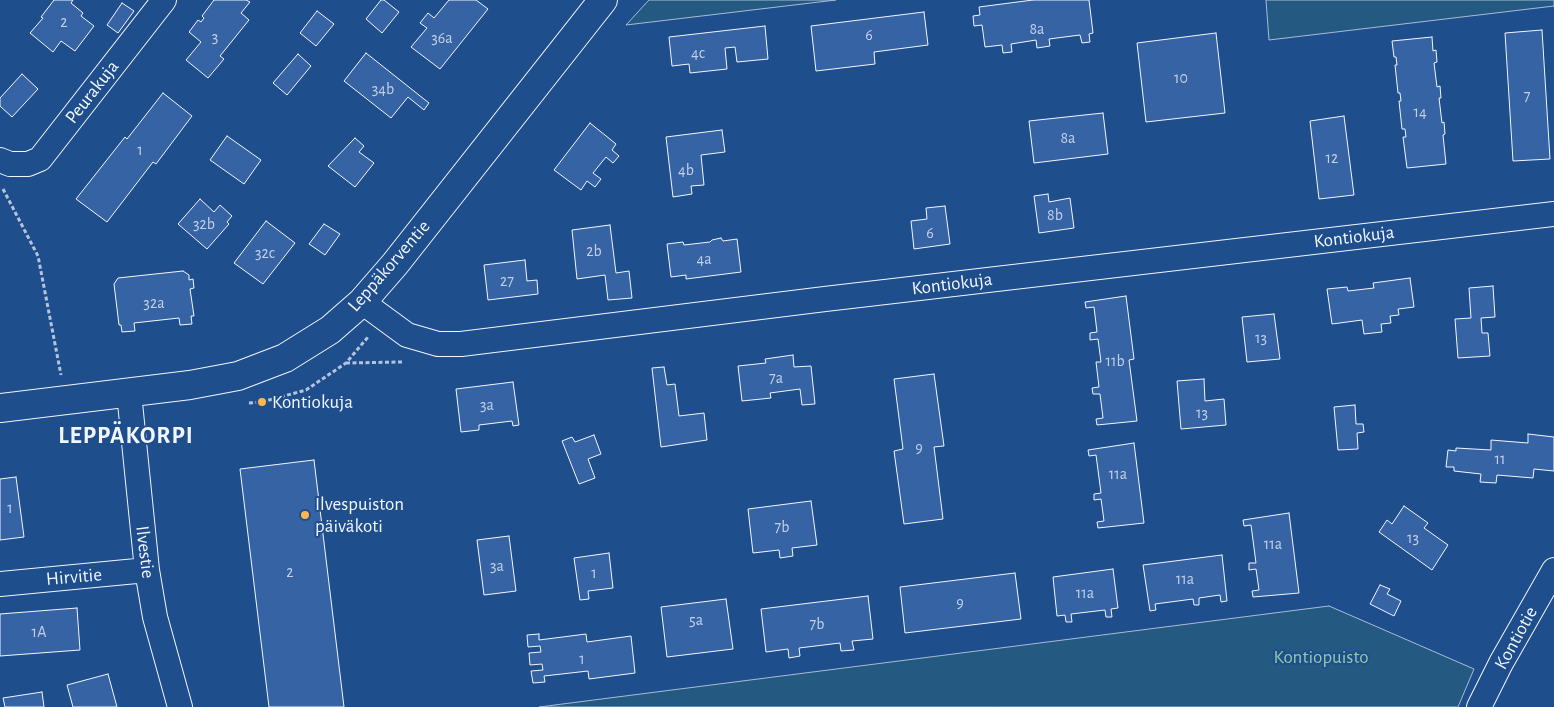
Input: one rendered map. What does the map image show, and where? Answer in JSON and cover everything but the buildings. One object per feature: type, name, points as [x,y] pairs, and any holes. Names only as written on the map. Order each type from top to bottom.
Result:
[{"type":"street","name":"Peurakuja","points":[[5,162],[28,164],[40,159],[164,0]]},
{"type":"street","name":"Leppäkorventie","points":[[0,408],[190,386],[238,376],[285,358],[330,330],[362,302],[395,264],[603,0]]},
{"type":"street","name":"Kontiokuja","points":[[362,302],[407,335],[438,344],[461,344],[918,288],[1554,214]]},
{"type":"street","name":"Ilvestie","points":[[129,393],[147,570],[155,617],[180,707]]},
{"type":"street","name":"Hirvitie","points":[[0,584],[147,570]]},
{"type":"street","name":"Kontiotie","points":[[1479,707],[1501,663],[1554,570]]},
{"type":"path","points":[[5,162],[3,189],[38,256],[65,400]]},
{"type":"green space","points":[[649,0],[836,0],[626,25]]},
{"type":"green space","points":[[1266,0],[1554,0],[1554,6],[1269,40]]},
{"type":"green space","name":"Kontiopuisto","points":[[1329,606],[1474,669],[1458,707],[539,707]]},
{"type":"place","name":"Kontiokuja","points":[[262,402]]},
{"type":"place","name":"Ilvespuiston päiväkoti","points":[[305,515]]},
{"type":"district","name":"LEPPÄKORPI","points":[[126,436]]}]
